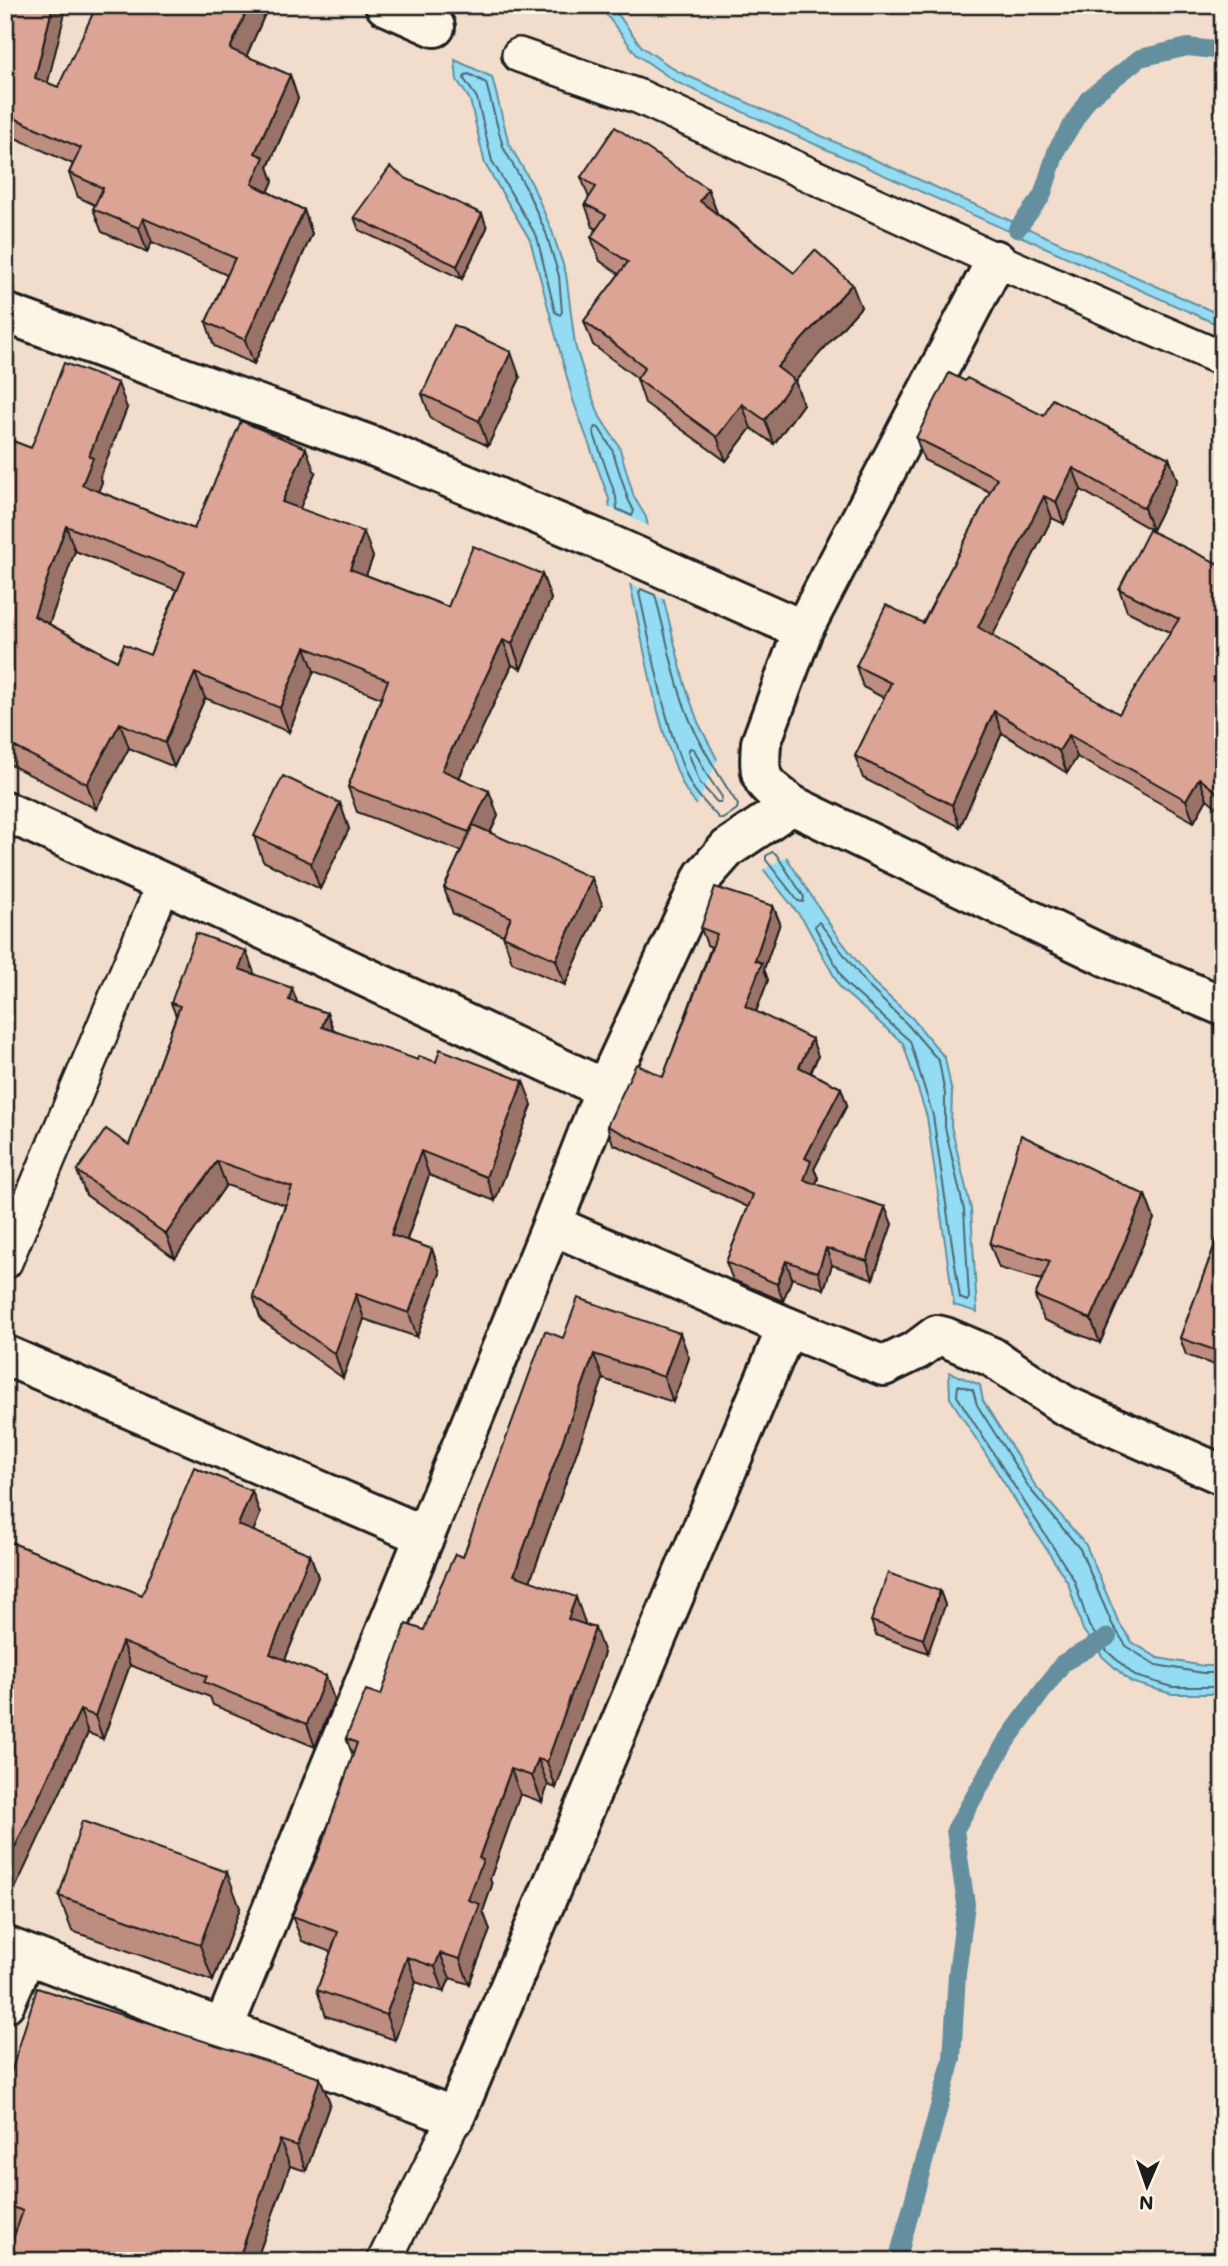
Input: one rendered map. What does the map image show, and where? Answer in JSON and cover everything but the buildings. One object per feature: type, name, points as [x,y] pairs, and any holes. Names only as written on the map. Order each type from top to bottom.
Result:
[{"type":"street","points":[[385,5],[435,27]]},
{"type":"street","points":[[996,260],[803,630],[761,743],[759,763],[764,783],[784,810],[1105,956],[1223,1006]]},
{"type":"street","points":[[5,313],[375,447],[594,538],[803,630]]},
{"type":"street","points":[[223,2029],[605,1089],[704,875],[728,848],[784,810]]},
{"type":"street","points":[[5,811],[605,1089]]},
{"type":"street","points":[[552,1224],[787,1327],[884,1366],[917,1350],[937,1335],[945,1336],[992,1357],[1064,1405],[1223,1475]]},
{"type":"street","points":[[5,2003],[16,1950],[455,2116],[787,1327]]},
{"type":"street","points":[[5,1355],[425,1536]]},
{"type":"lane","points":[[519,55],[640,97],[996,260],[1223,359]]},
{"type":"lane","points":[[5,1262],[164,883]]},
{"type":"lane","points":[[384,2261],[455,2116]]},
{"type":"water","points":[[599,5],[611,5],[642,47],[677,71],[1223,316],[1223,327],[676,82],[637,55]]},
{"type":"water","points":[[455,60],[492,77],[509,144],[532,184],[566,274],[575,345],[585,377],[600,417],[619,446],[634,497],[646,517],[649,531],[610,515],[609,499],[573,400],[530,240],[485,164],[470,100],[457,80]]},
{"type":"water","points":[[628,574],[661,589],[685,685],[698,722],[721,767],[721,829],[688,794],[675,765],[651,684]]},
{"type":"water","points":[[776,841],[836,934],[873,982],[913,1019],[945,1058],[952,1093],[951,1126],[971,1209],[977,1312],[954,1305],[927,1117],[903,1043],[841,989],[804,921],[753,856]]},
{"type":"water","points":[[949,1372],[980,1385],[983,1401],[1035,1485],[1086,1545],[1118,1621],[1132,1642],[1158,1658],[1204,1666],[1223,1666],[1223,1694],[1172,1694],[1131,1682],[1103,1657],[1083,1630],[1068,1583],[950,1398]]},
{"type":"pier","points":[[462,5],[479,5],[490,10],[491,17],[487,19]]},
{"type":"pier","points":[[606,506],[651,527],[652,533],[648,534],[608,518]]},
{"type":"pier","points":[[625,572],[665,588],[668,601],[626,582]]},
{"type":"pier","points":[[719,756],[753,809],[718,832],[696,807]]},
{"type":"pier","points":[[776,837],[789,855],[761,871],[750,856]]},
{"type":"waterway","points":[[1017,229],[1042,196],[1057,149],[1088,99],[1140,58],[1188,47],[1223,51]]},
{"type":"waterway","points":[[897,2261],[952,2059],[957,1974],[966,1904],[955,1830],[1005,1743],[1063,1663],[1108,1637]]}]
